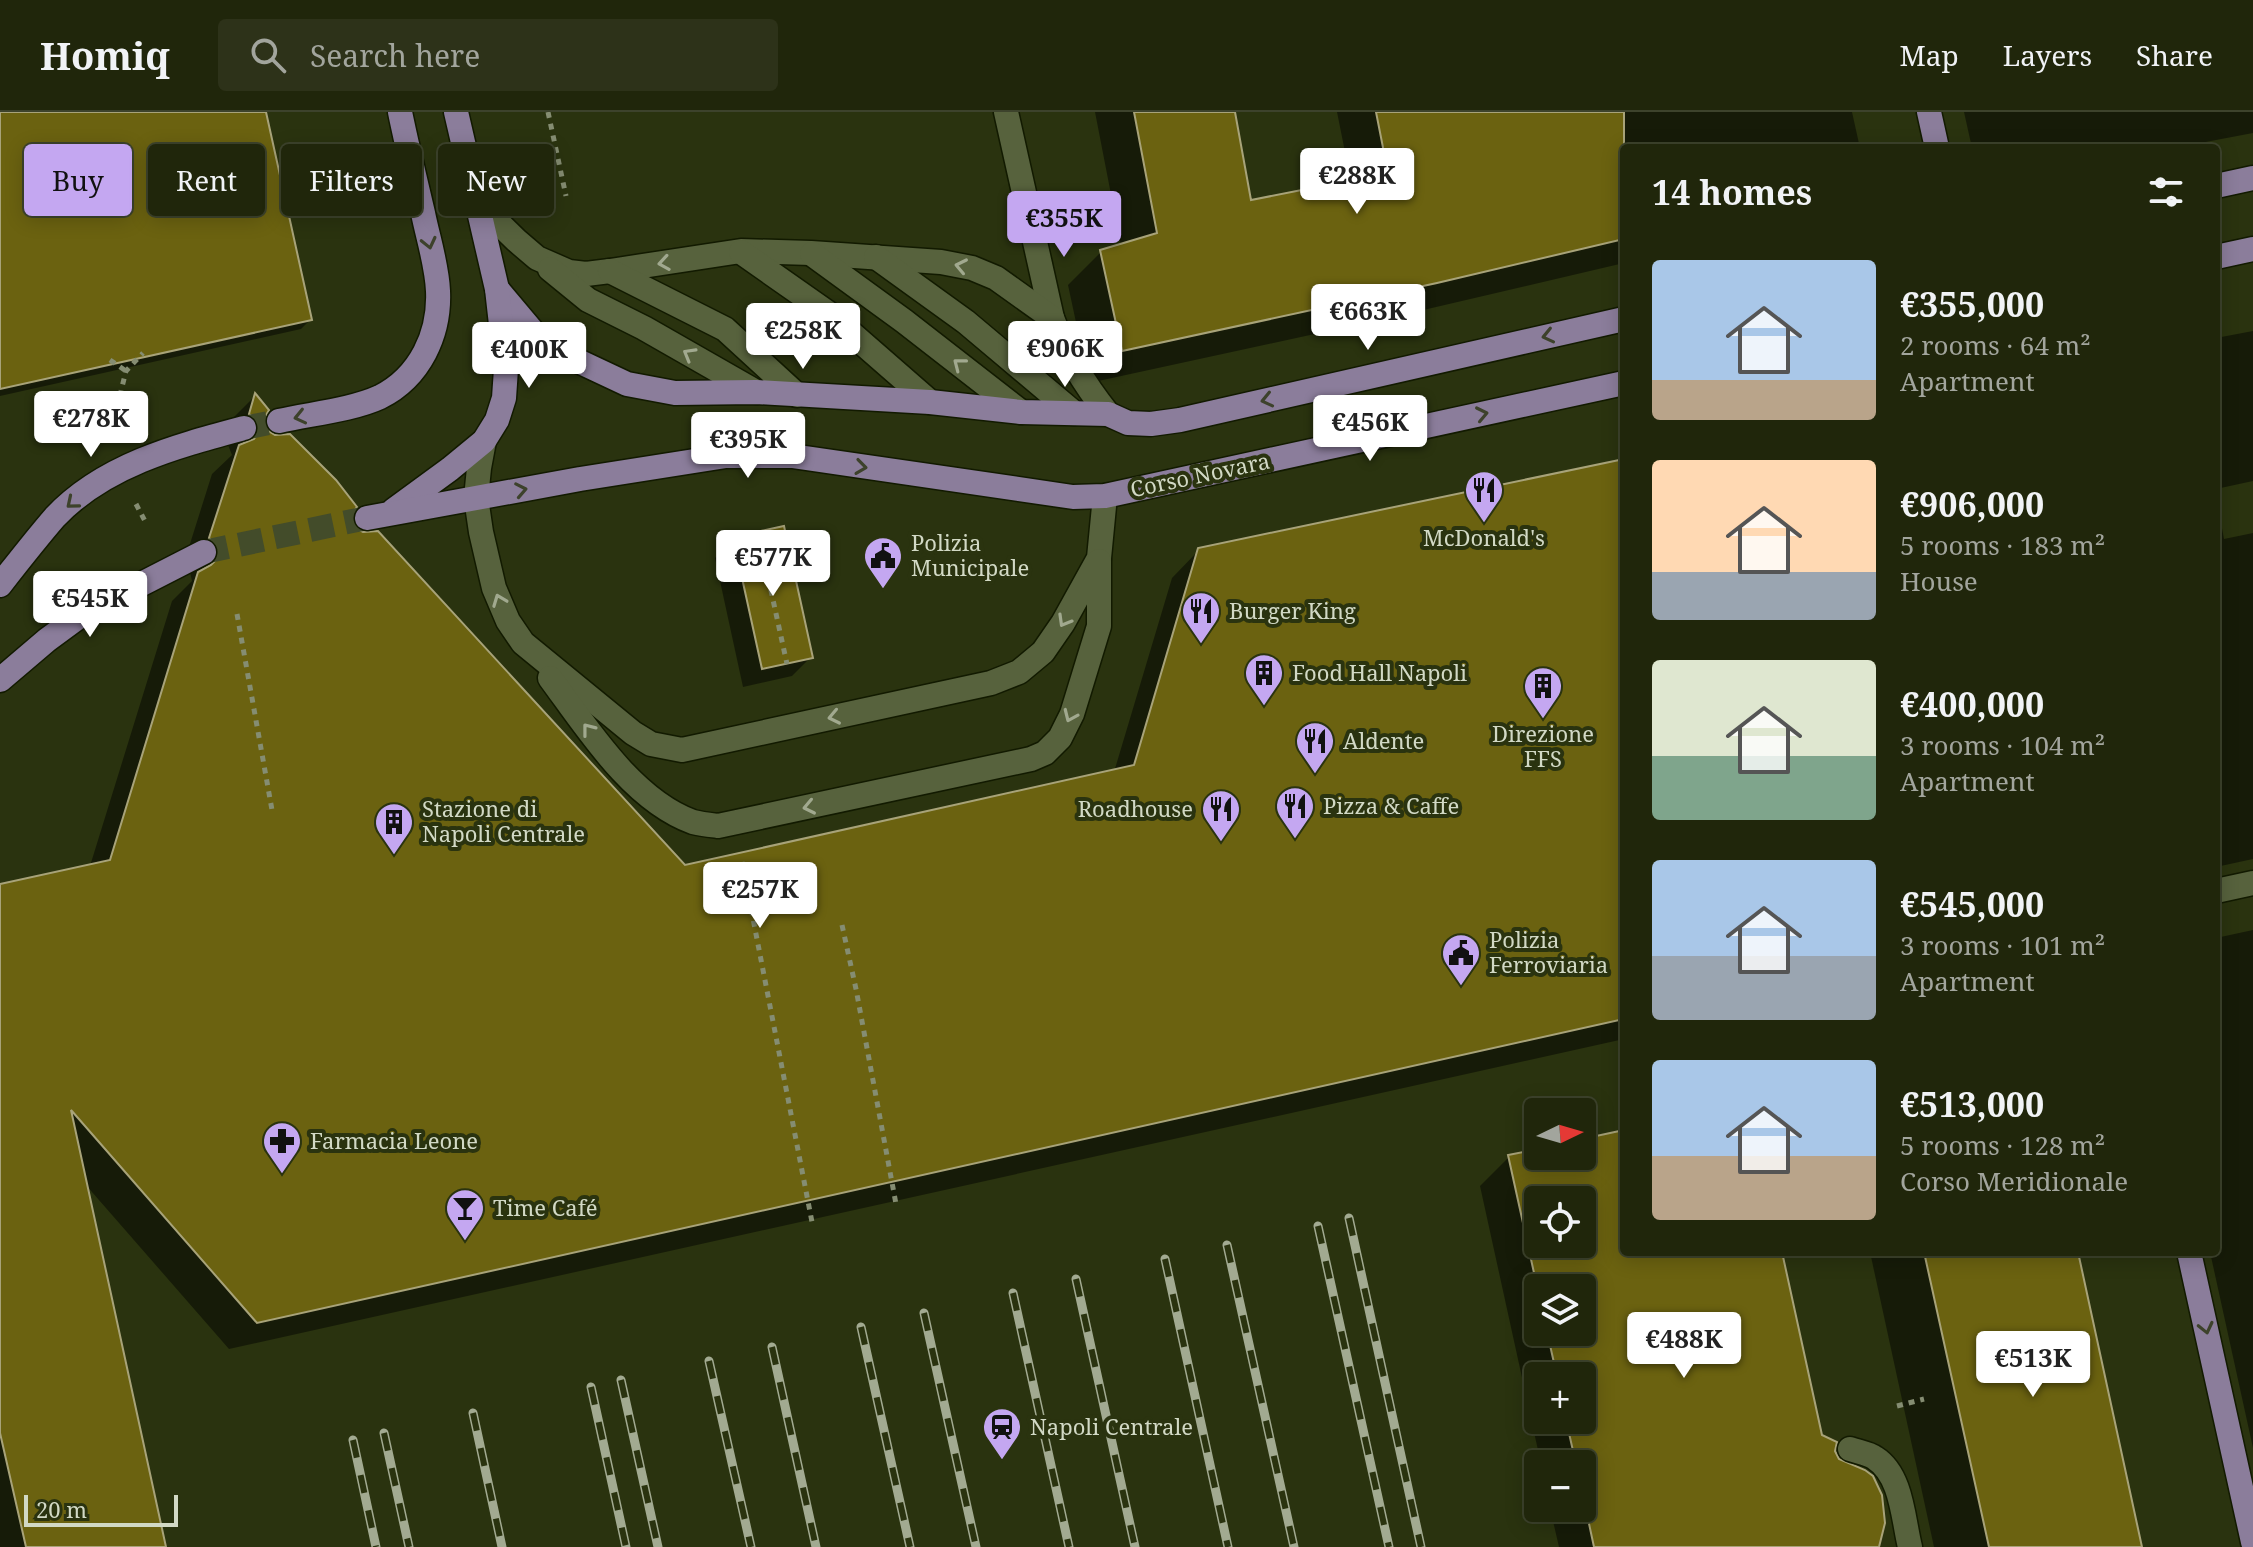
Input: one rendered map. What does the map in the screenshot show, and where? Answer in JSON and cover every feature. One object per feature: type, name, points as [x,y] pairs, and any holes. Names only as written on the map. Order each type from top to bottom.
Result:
[{"type":"main road","points":[[279,421],[379,397],[411,373],[431,340],[438,290],[400,112]]},
{"type":"main road","points":[[456,112],[463,144]]},
{"type":"main road","points":[[1929,112],[1936,144]]},
{"type":"main road","points":[[2220,185],[2253,178]]},
{"type":"main road","points":[[480,216],[497,289],[506,369],[504,398],[497,420],[484,441]]},
{"type":"main road","points":[[2220,256],[2253,249]]},
{"type":"main road","points":[[497,289],[544,345],[627,384],[675,393],[756,392],[930,402],[1021,412],[1108,414],[1128,423],[1151,424],[1620,320]]},
{"type":"main road","name":"Corso Novara","points":[[484,441],[450,469],[378,516],[726,456],[792,456],[1073,497],[1105,496],[1620,384]]},
{"type":"main road","points":[[0,585],[57,515],[93,486],[120,469],[186,443],[244,428]]},
{"type":"main road","points":[[0,680],[81,615],[204,552]]},
{"type":"main road","points":[[2190,1256],[2248,1493],[2253,1542]]},
{"type":"street","points":[[1006,112],[1052,318],[1062,346],[1082,381],[1108,414]]},
{"type":"street","points":[[491,216],[588,300],[756,392]]},
{"type":"street","points":[[537,258],[569,272],[586,274],[741,251],[941,262],[972,268],[996,278],[1052,318]]},
{"type":"street","points":[[741,251],[828,313],[930,402]]},
{"type":"street","points":[[811,253],[1021,412]]},
{"type":"street","points":[[876,257],[966,322],[1074,413]]},
{"type":"street","points":[[610,271],[725,329],[797,395]]},
{"type":"street","points":[[484,441],[476,498],[494,588],[508,621],[591,734],[635,784],[661,805],[694,822],[718,826],[1031,759],[1045,753],[1060,738],[1072,714],[1099,626],[1099,558],[1105,496]]},
{"type":"street","points":[[523,643],[633,733],[651,744],[682,750],[991,683],[1019,672],[1043,652],[1057,633],[1099,558]]},
{"type":"street","points":[[2220,890],[2253,883]]},
{"type":"street","points":[[1850,1449],[1874,1457],[1886,1468],[1896,1488],[1910,1547]]},
{"type":"path","points":[[548,112],[566,196]]},
{"type":"path","points":[[108,443],[126,371],[143,353]]},
{"type":"path","points":[[110,360],[126,371]]},
{"type":"path","points":[[132,496],[146,523]]},
{"type":"path","points":[[758,531],[787,664]]},
{"type":"path","points":[[237,614],[272,810]]},
{"type":"path","points":[[740,853],[812,1222]]},
{"type":"path","points":[[842,925],[896,1204]]},
{"type":"path","points":[[1897,1406],[1924,1399]]},
{"type":"building","points":[[0,112],[266,112],[281,180],[281,216],[289,216],[312,320],[0,389]]},
{"type":"building","points":[[1134,112],[1235,112],[1251,200],[1388,173],[1376,112],[1624,112],[1624,144],[1620,144],[1620,240],[1122,351],[1100,250],[1157,233]]},
{"type":"building","name":"Stazione di Napoli Centrale","points":[[255,393],[269,410],[265,417],[267,430],[275,435],[290,434],[336,480],[357,507],[352,520],[356,528],[363,532],[378,531],[685,865],[1134,765],[1198,548],[1620,460],[1620,1020],[257,1323],[71,1110],[166,1547],[26,1547],[0,1433],[0,884],[110,860],[198,572],[211,565],[219,554],[217,545],[209,538],[239,445],[254,439],[258,433],[258,423],[249,414]]},
{"type":"building","points":[[784,526],[813,658],[762,669],[733,537]]},
{"type":"building","points":[[1620,1131],[1620,1256],[1783,1256],[1822,1435],[1837,1442],[1835,1451],[1839,1459],[1873,1476],[1882,1495],[1885,1523],[1879,1547],[1594,1547],[1589,1522],[1596,1522],[1596,1450],[1573,1450],[1569,1434],[1596,1434],[1596,1362],[1554,1362],[1550,1346],[1596,1346],[1596,1274],[1534,1274],[1531,1258],[1596,1258],[1596,1186],[1524,1186],[1524,1228],[1508,1155],[1524,1152],[1524,1170],[1596,1170],[1596,1136]]},
{"type":"building","points":[[1925,1256],[2079,1256],[2142,1547],[1989,1547]]},
{"type":"tunnel","points":[[244,428],[279,421]]},
{"type":"tunnel","points":[[204,552],[367,518]]},
{"type":"railway","points":[[1349,1218],[1421,1547]]},
{"type":"railway","points":[[1318,1226],[1389,1547]]},
{"type":"railway","points":[[1227,1245],[1294,1547]]},
{"type":"railway","points":[[1165,1259],[1228,1547]]},
{"type":"railway","points":[[1076,1279],[1135,1547]]},
{"type":"railway","points":[[1013,1293],[1069,1547]]},
{"type":"railway","points":[[924,1313],[976,1547]]},
{"type":"railway","points":[[861,1327],[910,1547]]},
{"type":"railway","points":[[772,1347],[816,1547]]},
{"type":"railway","points":[[709,1361],[751,1547]]},
{"type":"railway","points":[[621,1380],[658,1547]]},
{"type":"railway","points":[[591,1387],[626,1547]]},
{"type":"railway","points":[[473,1413],[502,1547]]},
{"type":"railway","points":[[384,1433],[409,1547]]},
{"type":"railway","points":[[353,1440],[376,1547]]},
{"type":"place","name":"McDonald's","points":[[1484,524]]},
{"type":"place","name":"Polizia Municipale","points":[[883,590]]},
{"type":"place","name":"Burger King","points":[[1201,645]]},
{"type":"place","name":"Food Hall Napoli","points":[[1264,707]]},
{"type":"place","name":"Direzione FFS","points":[[1543,720]]},
{"type":"place","name":"Aldente","points":[[1315,775]]},
{"type":"place","name":"Pizza & Caffe","points":[[1295,840]]},
{"type":"place","name":"Roadhouse","points":[[1221,843]]},
{"type":"place","name":"Stazione di Napoli Centrale","points":[[394,856]]},
{"type":"place","name":"Polizia Ferroviaria","points":[[1461,987]]},
{"type":"place","name":"Farmacia Leone","points":[[282,1175]]},
{"type":"place","name":"Time Café","points":[[465,1242]]},
{"type":"place","name":"Napoli Centrale","points":[[1002,1461]]}]
